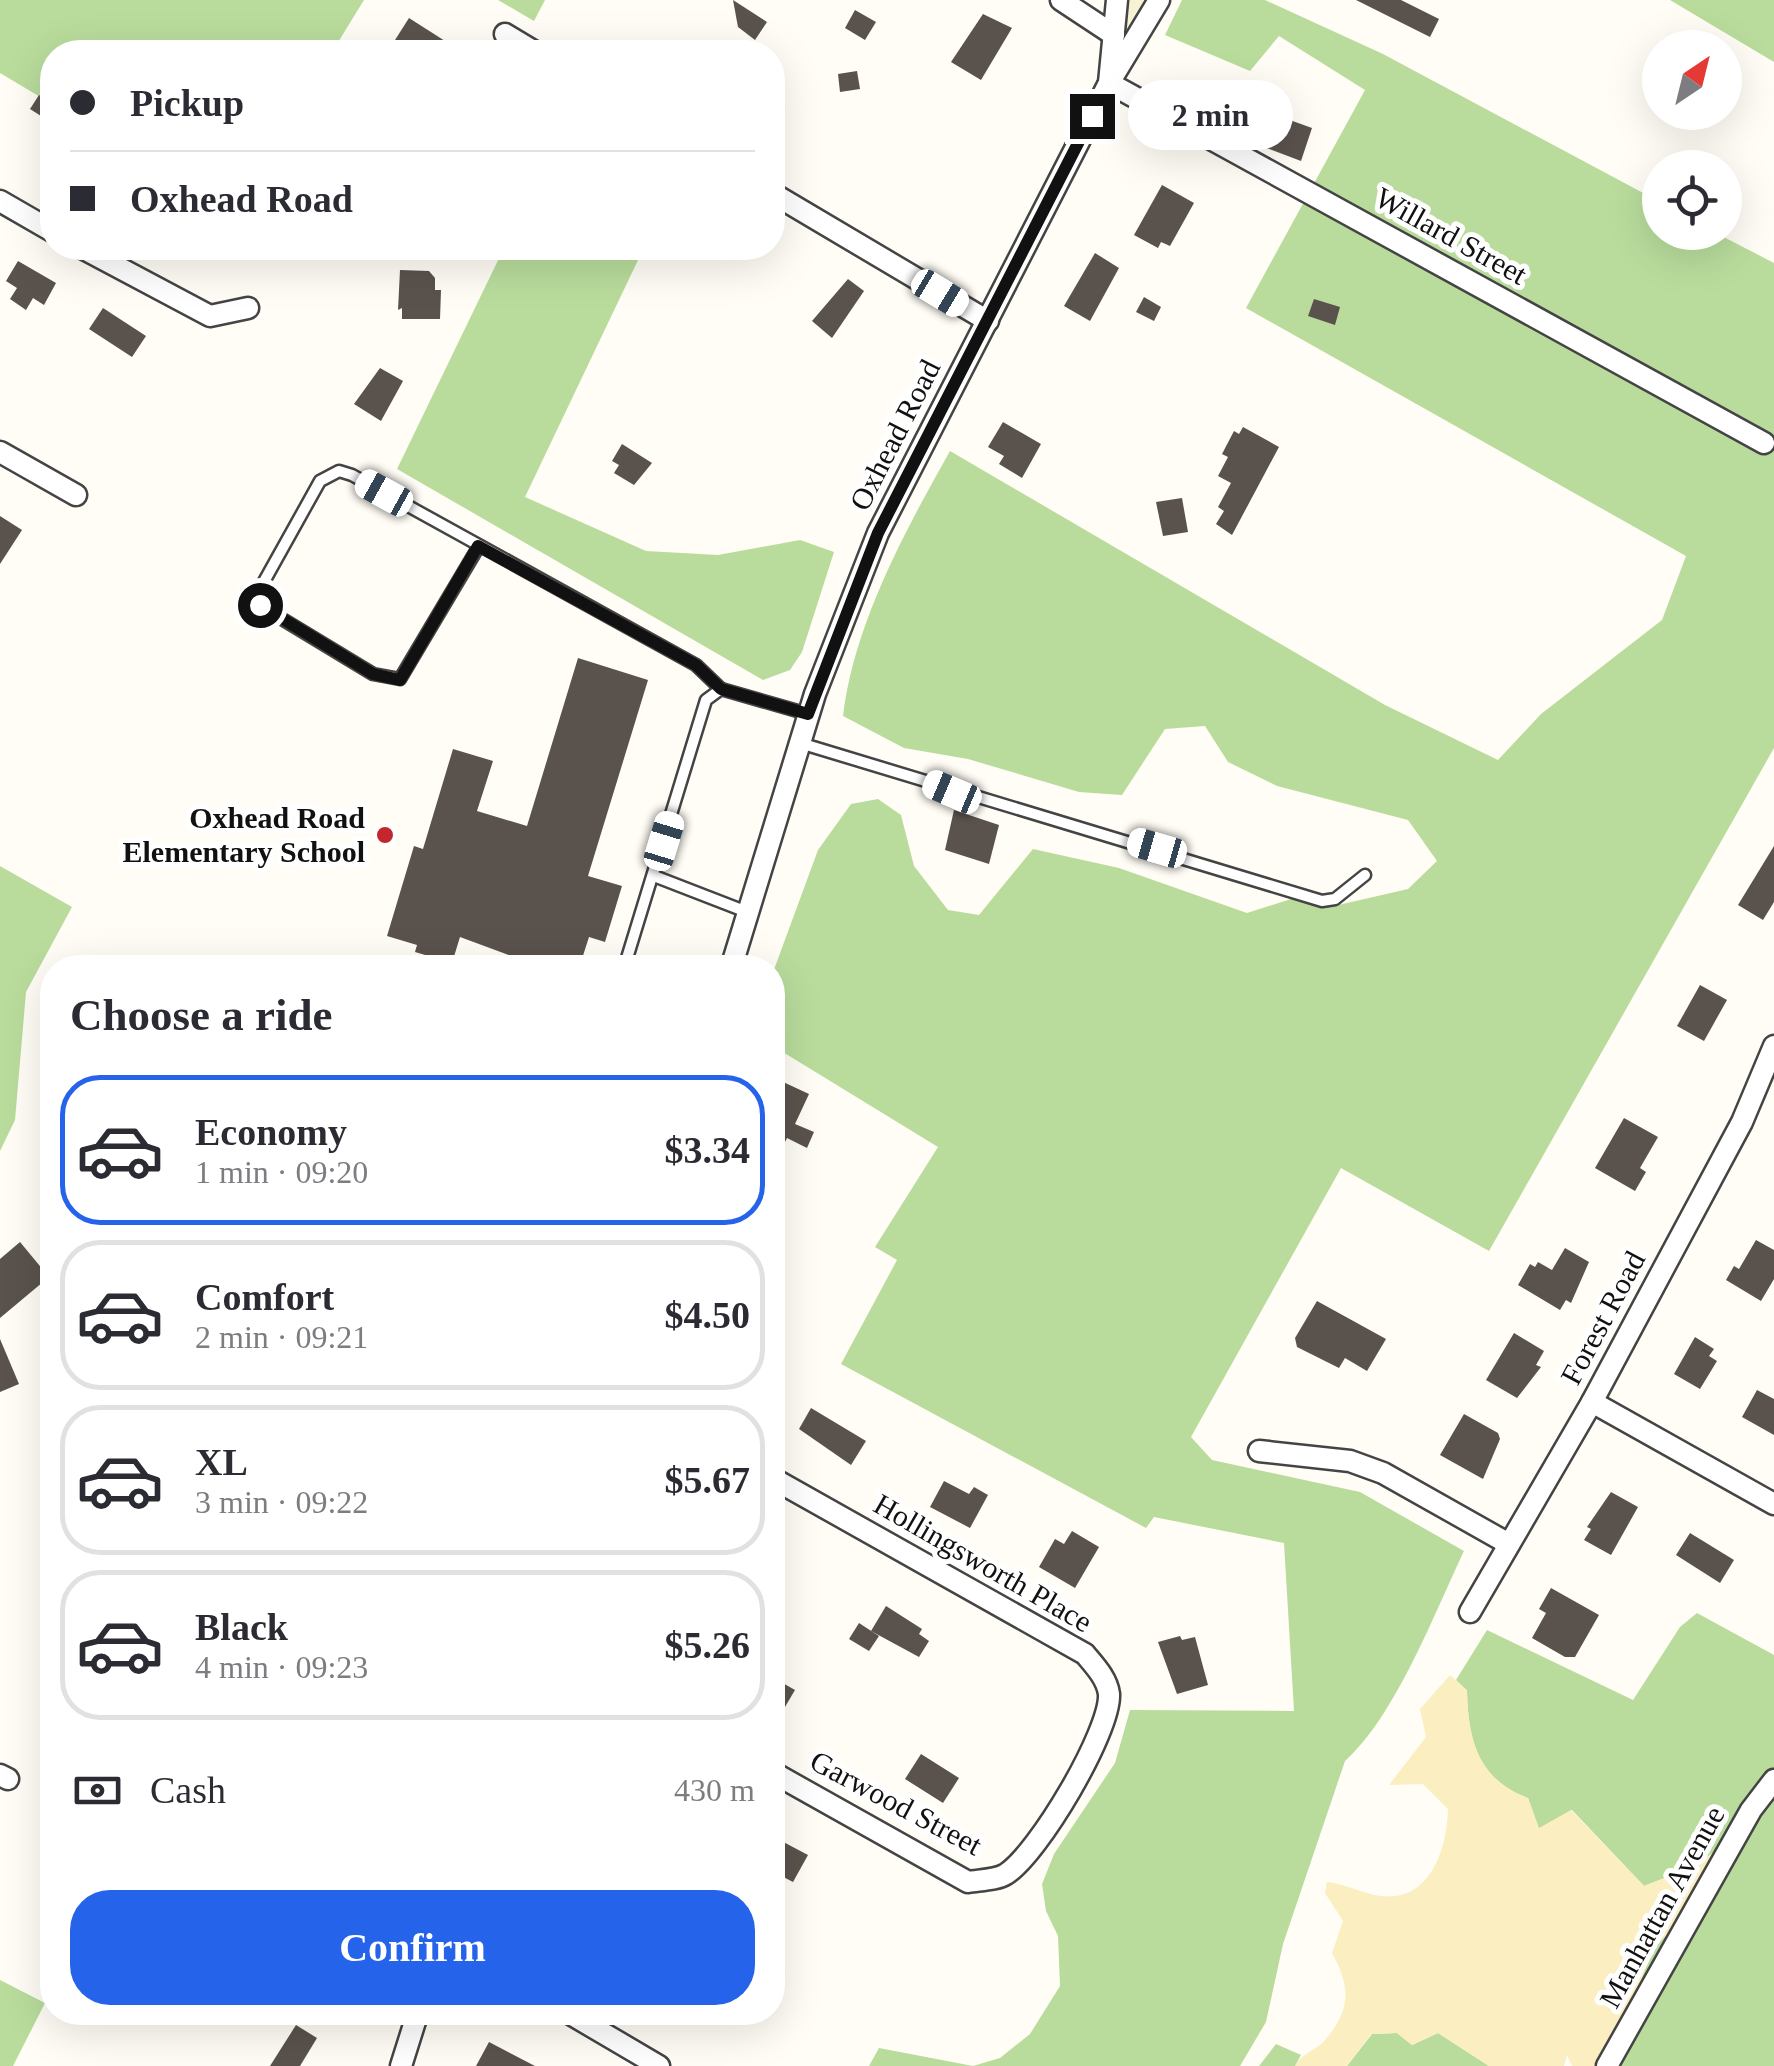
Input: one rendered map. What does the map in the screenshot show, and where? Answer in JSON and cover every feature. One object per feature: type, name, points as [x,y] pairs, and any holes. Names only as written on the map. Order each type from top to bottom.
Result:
[{"type":"street","points":[[1061,0],[1114,36]]},
{"type":"street","name":"Oxhead Road","points":[[735,955],[808,714],[878,533],[1109,83],[1118,0]]},
{"type":"street","points":[[1109,83],[1159,0]]},
{"type":"street","points":[[505,34],[515,40]]},
{"type":"street","name":"Willard Street","points":[[1109,83],[1764,442]]},
{"type":"street","points":[[0,201],[40,224]]},
{"type":"street","points":[[785,202],[988,321]]},
{"type":"street","points":[[105,260],[210,316],[248,308]]},
{"type":"street","points":[[0,452],[76,495]]},
{"type":"street","name":"Forest Road","points":[[1470,1612],[1592,1402],[1742,1122],[1774,1046]]},
{"type":"street","points":[[1592,1402],[1774,1504]]},
{"type":"street","points":[[1260,1451],[1350,1461],[1383,1473],[1510,1544]]},
{"type":"street","name":"Hollingsworth Place","points":[[785,1485],[1085,1654],[1101,1674],[1109,1694],[1099,1732],[1069,1790]]},
{"type":"street","name":"Garwood Street","points":[[785,1779],[968,1882],[1004,1876],[1041,1840],[1069,1790]]},
{"type":"street","name":"Manhattan Avenue","points":[[1607,2066],[1751,1810],[1774,1780]]},
{"type":"street","points":[[401,2066],[414,2025]]},
{"type":"street","points":[[589,2025],[659,2066]]},
{"type":"lane","points":[[478,546],[400,680],[373,674],[260,605],[261,587],[320,481],[340,471],[478,546],[696,665],[721,689],[808,714]]},
{"type":"lane","points":[[628,955],[706,700],[721,689]]},
{"type":"lane","points":[[800,743],[1322,902],[1335,899],[1365,875]]},
{"type":"lane","points":[[654,876],[747,912]]},
{"type":"shaded area","points":[[1117,0],[1161,0],[1106,92]]},
{"type":"green space","points":[[0,0],[364,0],[339,40],[40,40],[40,97],[0,73]]},
{"type":"green space","points":[[498,0],[545,0],[534,21]]},
{"type":"green space","points":[[1182,0],[1265,0],[1383,54],[1642,192],[1642,250],[1742,250],[1742,246],[1774,263],[1774,748],[1489,1251],[1341,1168],[1191,1437],[1212,1460],[1360,1492],[1464,1551],[1397,1691],[1381,1718],[1345,1761],[1283,1944],[1266,2022],[1240,2066],[973,2066],[1000,2058],[1030,2034],[1060,1986],[1058,1936],[1046,1911],[1042,1884],[1054,1854],[1115,1763],[1130,1710],[1294,1711],[1284,1543],[1154,1517],[1146,1528],[841,1364],[897,1260],[875,1247],[938,1147],[785,1053],[785,955],[779,955],[818,850],[851,804],[878,799],[901,815],[914,866],[948,910],[979,915],[1033,849],[1119,868],[1247,913],[1291,899],[1334,906],[1408,889],[1437,861],[1408,820],[1277,786],[1228,762],[1205,726],[1165,729],[1122,795],[1079,792],[968,759],[904,748],[843,716],[858,647],[899,546],[950,451],[1385,705],[1498,760],[1541,714],[1662,620],[1686,556],[1246,308],[1365,90],[1279,36],[1250,71],[1165,35]]},
{"type":"green space","points":[[1670,0],[1774,0],[1774,62],[1742,43],[1742,30],[1720,30]]},
{"type":"green space","points":[[498,260],[638,260],[525,497],[646,551],[718,555],[800,540],[834,552],[802,652],[790,670],[763,680],[397,469]]},
{"type":"green space","points":[[0,866],[72,907],[46,955],[40,955],[40,966],[26,992],[15,1120],[0,1151]]},
{"type":"green space","points":[[1697,1613],[1774,1655],[1774,2066],[1605,2066],[1654,1948],[1707,1892],[1751,1826],[1693,1867],[1644,1886],[1572,1810],[1539,1829],[1528,1798],[1498,1781],[1479,1756],[1470,1726],[1467,1691],[1456,1680],[1487,1630],[1633,1700],[1680,1627]]},
{"type":"green space","points":[[0,1980],[40,2000],[40,2013],[13,2066],[0,2066]]},
{"type":"green space","points":[[1397,2033],[1412,2045],[1438,2033],[1489,2066],[1347,2066],[1372,2034]]},
{"type":"green space","points":[[1276,2044],[1301,2055],[1295,2066],[1259,2066]]},
{"type":"green space","points":[[879,2048],[973,2066],[869,2066]]},
{"type":"sand","points":[[1450,1675],[1467,1690],[1470,1725],[1479,1756],[1498,1780],[1528,1798],[1539,1828],[1571,1810],[1644,1886],[1693,1867],[1755,1823],[1707,1892],[1654,1948],[1605,2066],[1572,2066],[1567,2055],[1564,2066],[1489,2066],[1438,2033],[1412,2045],[1397,2033],[1371,2034],[1347,2066],[1295,2066],[1325,2040],[1344,2008],[1345,1987],[1332,1953],[1343,1921],[1325,1893],[1327,1882],[1374,1895],[1398,1896],[1424,1881],[1440,1855],[1448,1809],[1423,1784],[1389,1785],[1426,1737],[1420,1709]]},
{"type":"building","points":[[733,0],[767,22],[755,40],[738,27]]},
{"type":"building","points":[[1356,0],[1401,0],[1439,19],[1430,37]]},
{"type":"building","points":[[855,10],[876,22],[865,40],[845,28]]},
{"type":"building","points":[[983,14],[1012,28],[981,80],[951,62]]},
{"type":"building","points":[[409,18],[443,40],[395,40]]},
{"type":"building","points":[[857,71],[860,89],[840,92],[838,74]]},
{"type":"building","points":[[39,95],[40,96],[40,115],[30,109]]},
{"type":"building","points":[[1276,115],[1312,128],[1301,161],[1264,147]]},
{"type":"building","points":[[1162,185],[1194,203],[1170,246],[1161,242],[1158,248],[1134,235]]},
{"type":"building","points":[[1095,253],[1119,268],[1090,321],[1064,306]]},
{"type":"building","points":[[18,261],[56,283],[44,305],[33,298],[26,310],[10,299],[17,288],[6,281]]},
{"type":"building","points":[[400,270],[429,271],[435,278],[435,290],[441,290],[440,319],[402,319],[402,308],[398,310]]},
{"type":"building","points":[[848,279],[864,291],[832,338],[812,321]]},
{"type":"building","points":[[1144,297],[1161,307],[1154,321],[1136,312]]},
{"type":"building","points":[[1314,299],[1340,307],[1335,325],[1308,316]]},
{"type":"building","points":[[103,308],[146,336],[132,357],[89,329]]},
{"type":"building","points":[[380,368],[403,381],[381,421],[354,404]]},
{"type":"building","points":[[1003,422],[1041,444],[1022,478],[999,464],[1004,456],[988,447]]},
{"type":"building","points":[[1243,427],[1279,447],[1232,535],[1216,524],[1224,511],[1218,507],[1231,483],[1218,476],[1228,457],[1222,454],[1234,431],[1239,434]]},
{"type":"building","points":[[622,444],[652,463],[634,485],[614,473],[619,465],[612,461]]},
{"type":"building","points":[[1182,498],[1188,532],[1163,536],[1156,502]]},
{"type":"building","points":[[0,516],[22,530],[0,564]]},
{"type":"building","points":[[578,658],[648,680],[588,876],[622,886],[605,942],[589,937],[583,955],[509,955],[460,937],[454,955],[425,955],[415,952],[417,945],[387,936],[414,846],[423,849],[453,749],[493,761],[477,811],[527,826]]},
{"type":"building","points":[[954,810],[999,825],[989,864],[945,850]]},
{"type":"building","points":[[1774,846],[1774,902],[1763,920],[1738,905]]},
{"type":"building","points":[[1700,985],[1727,1000],[1704,1041],[1677,1026]]},
{"type":"building","points":[[785,1083],[809,1094],[795,1124],[814,1132],[807,1148],[787,1138],[785,1142]]},
{"type":"building","points":[[1624,1118],[1658,1137],[1640,1168],[1646,1172],[1635,1191],[1595,1168]]},
{"type":"building","points":[[1756,1240],[1774,1250],[1774,1279],[1761,1301],[1726,1280],[1734,1266],[1739,1269]]},
{"type":"building","points":[[20,1242],[40,1266],[40,1285],[0,1318],[0,1259]]},
{"type":"building","points":[[1565,1248],[1589,1262],[1571,1303],[1566,1300],[1560,1310],[1518,1285],[1530,1264],[1535,1267],[1538,1262],[1552,1270]]},
{"type":"building","points":[[1317,1301],[1386,1339],[1367,1371],[1345,1358],[1339,1368],[1297,1347],[1295,1338]]},
{"type":"building","points":[[1514,1333],[1544,1351],[1536,1365],[1541,1367],[1517,1398],[1486,1380]]},
{"type":"building","points":[[1695,1337],[1714,1349],[1709,1356],[1717,1361],[1700,1389],[1674,1374]]},
{"type":"building","points":[[0,1339],[19,1384],[0,1392]]},
{"type":"building","points":[[1757,1390],[1774,1399],[1774,1435],[1742,1417]]},
{"type":"building","points":[[811,1408],[866,1441],[851,1465],[799,1429]]},
{"type":"building","points":[[1464,1414],[1498,1433],[1500,1439],[1483,1479],[1440,1455]]},
{"type":"building","points":[[944,1481],[969,1494],[974,1487],[988,1495],[970,1528],[930,1507]]},
{"type":"building","points":[[1611,1492],[1638,1507],[1611,1555],[1584,1540],[1591,1529],[1587,1527]]},
{"type":"building","points":[[1072,1531],[1099,1547],[1075,1588],[1039,1567],[1055,1539],[1064,1544]]},
{"type":"building","points":[[1690,1533],[1734,1560],[1720,1583],[1676,1555]]},
{"type":"building","points":[[1551,1588],[1599,1615],[1575,1657],[1565,1657],[1532,1638],[1546,1613],[1539,1609]]},
{"type":"building","points":[[886,1606],[922,1629],[919,1634],[929,1641],[919,1657],[871,1631]]},
{"type":"building","points":[[859,1623],[879,1636],[869,1651],[849,1639]]},
{"type":"building","points":[[1180,1636],[1182,1640],[1195,1637],[1208,1685],[1177,1694],[1158,1642]]},
{"type":"building","points":[[785,1684],[795,1690],[785,1707]]},
{"type":"building","points":[[921,1754],[959,1778],[943,1803],[905,1779]]},
{"type":"building","points":[[785,1843],[808,1855],[793,1882],[785,1878]]},
{"type":"building","points":[[296,2025],[317,2038],[300,2066],[270,2066]]},
{"type":"building","points":[[489,2042],[535,2066],[476,2066]]},
{"type":"place","name":"Oxhead Road Elementary School","points":[[385,835]]},
{"type":"route","points":[[260,605],[268,614],[383,680],[400,680],[478,546],[696,665],[721,689],[808,714],[846,607],[878,533],[1092,116]]}]
